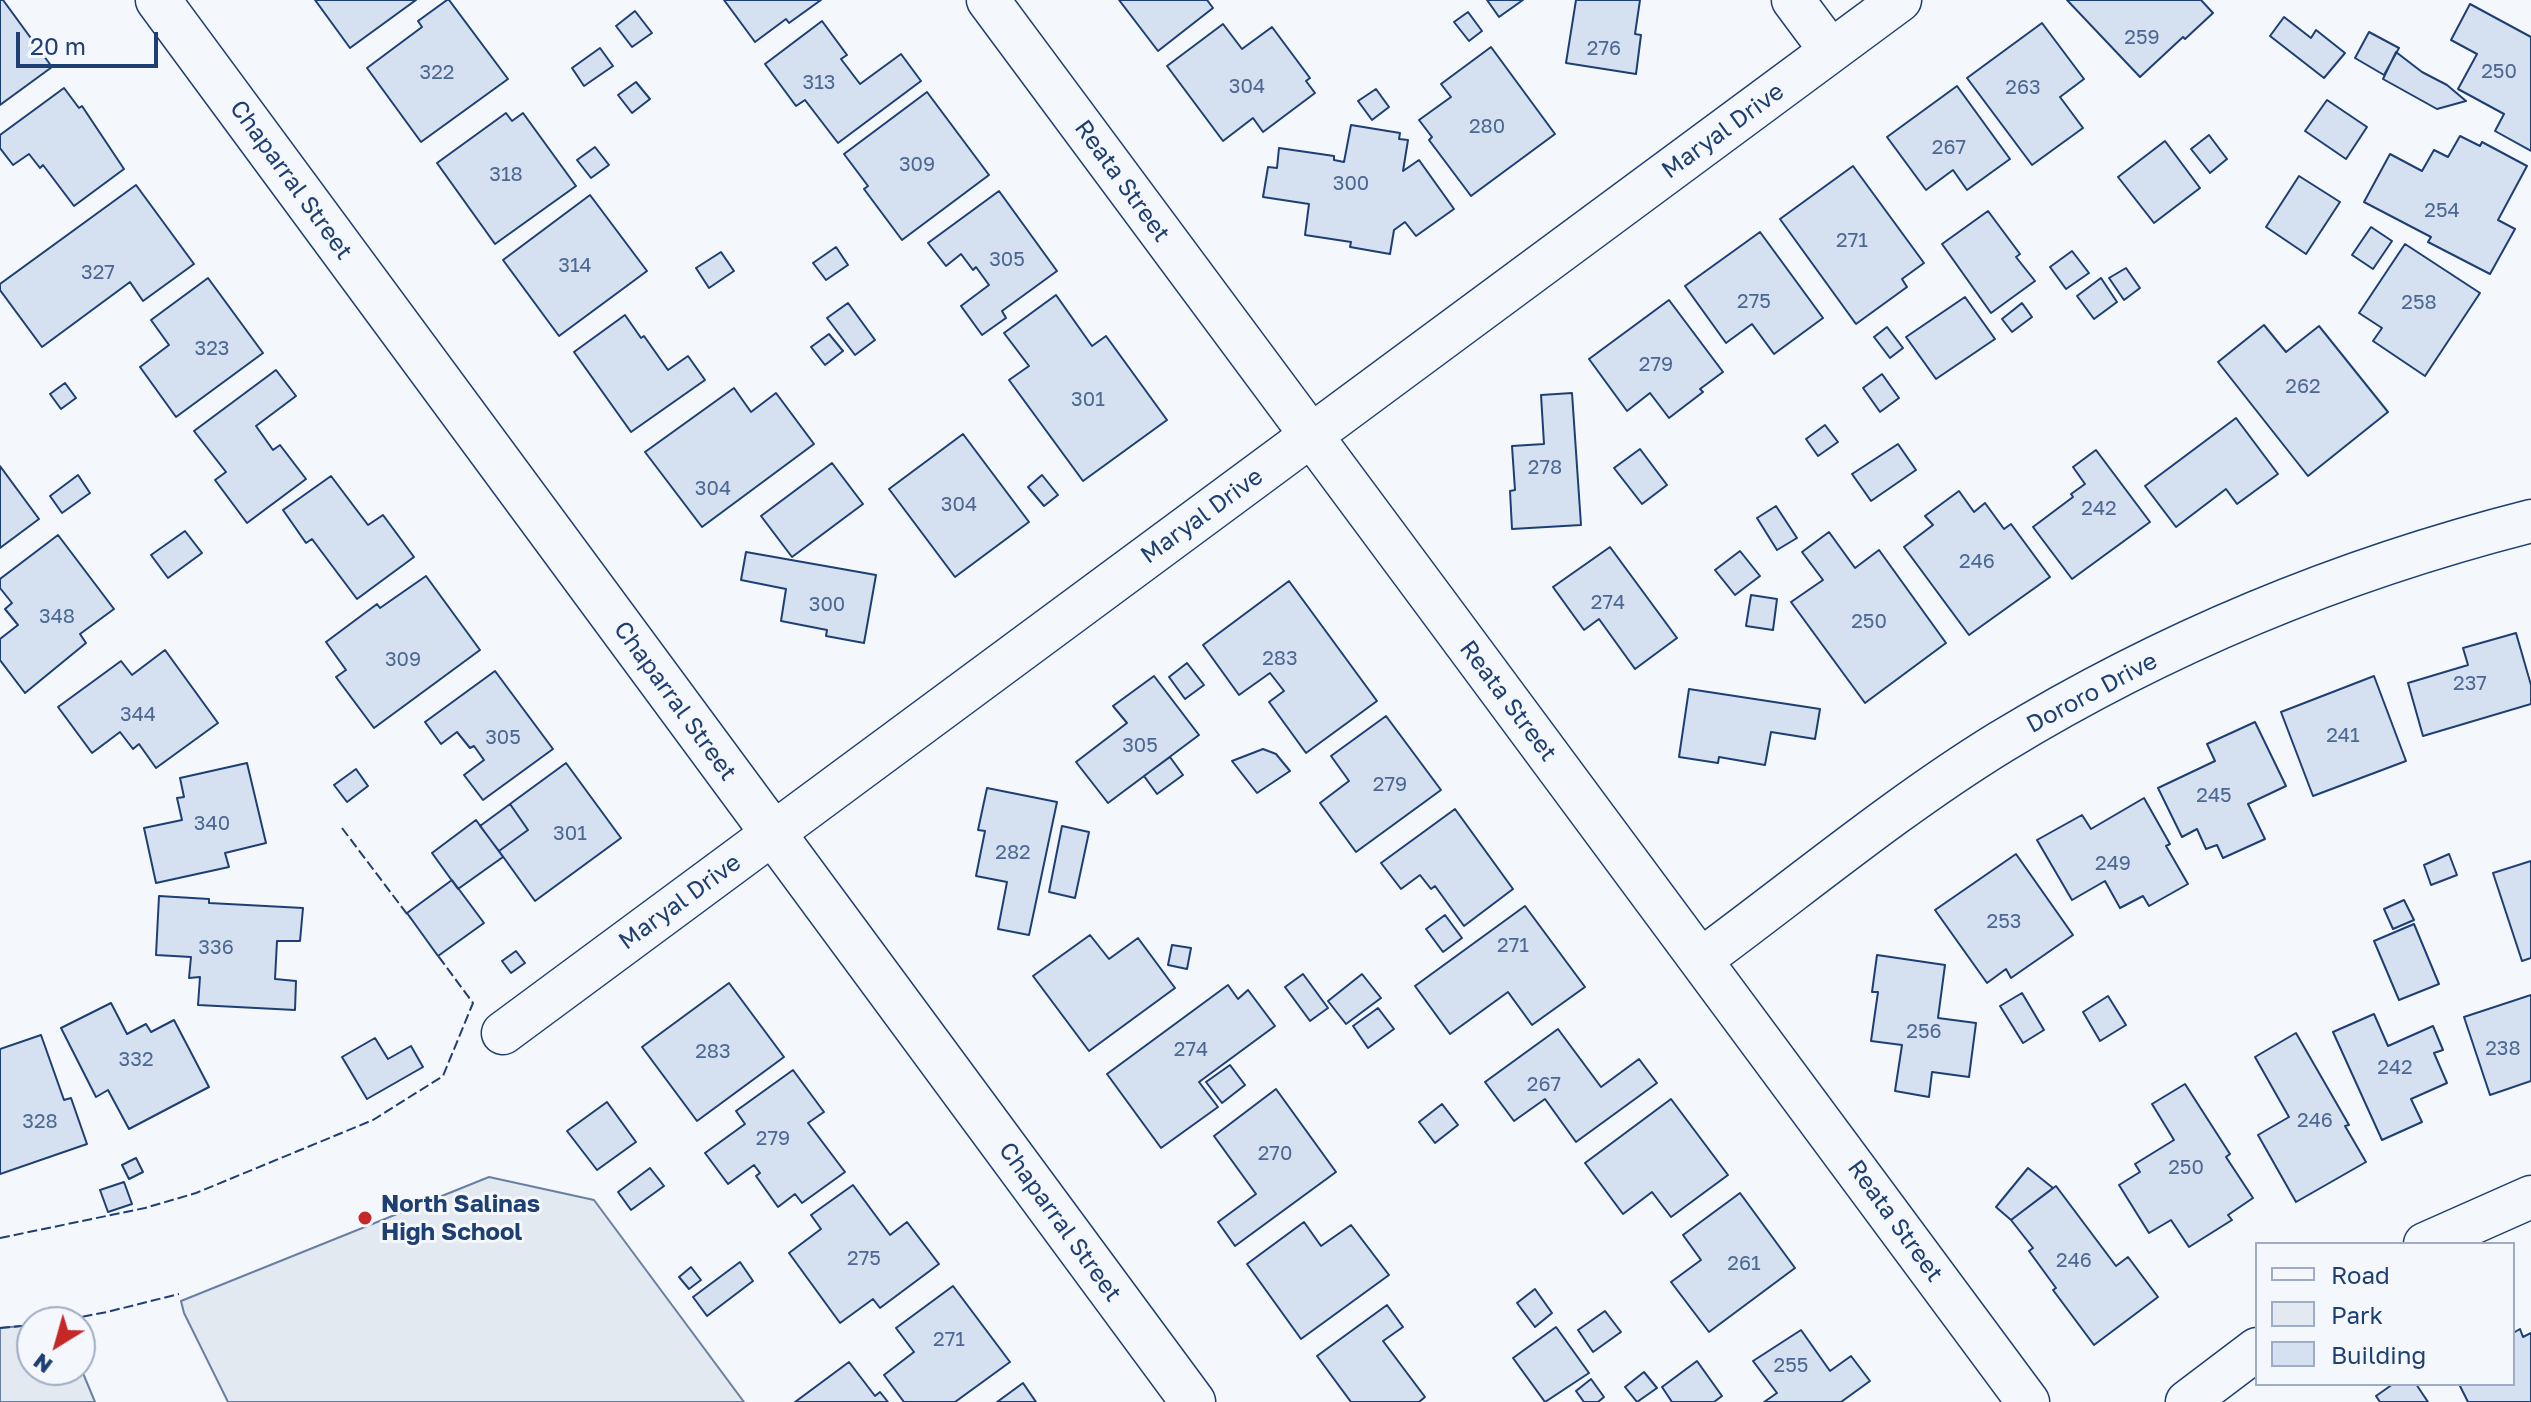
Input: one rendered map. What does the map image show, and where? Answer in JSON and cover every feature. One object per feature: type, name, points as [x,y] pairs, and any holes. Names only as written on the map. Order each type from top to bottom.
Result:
[{"type":"street","name":"Chaparral Street","points":[[158,0],[1193,1402]]},
{"type":"street","name":"Reata Street","points":[[988,0],[2028,1402]]},
{"type":"street","points":[[1793,0],[1831,51]]},
{"type":"street","name":"Maryal Drive","points":[[503,1033],[1900,0]]},
{"type":"street","name":"Dororo Drive","points":[[1702,959],[1937,784],[2001,742],[2083,696],[2238,619],[2411,555],[2531,521]]},
{"type":"street","points":[[2430,1242],[2531,1197]]},
{"type":"street","points":[[2187,1402],[2255,1351]]},
{"type":"green space","points":[[489,1177],[594,1200],[744,1402],[228,1402],[181,1301]]},
{"type":"green space","points":[[16,1326],[16,1386],[88,1386],[95,1402],[0,1402],[0,1328]]},
{"type":"building","points":[[0,0],[52,67],[0,105]]},
{"type":"building","points":[[315,0],[416,0],[350,48]]},
{"type":"building","points":[[447,0],[508,79],[421,142],[367,68],[422,27],[418,21]]},
{"type":"building","points":[[724,0],[821,0],[789,23],[786,19],[755,42]]},
{"type":"building","points":[[1119,0],[1207,0],[1213,8],[1158,51]]},
{"type":"building","points":[[1487,0],[1523,0],[1499,17]]},
{"type":"building","points":[[1576,0],[1640,0],[1635,34],[1641,35],[1636,74],[1566,63]]},
{"type":"building","points":[[2067,0],[2201,0],[2213,13],[2140,77]]},
{"type":"building","points":[[2470,4],[2531,37],[2531,151],[2495,131],[2504,114],[2458,89],[2477,54],[2451,40]]},
{"type":"building","points":[[635,11],[652,33],[632,47],[616,26]]},
{"type":"building","points":[[1468,12],[1482,31],[1469,41],[1454,22]]},
{"type":"building","points":[[2284,17],[2311,38],[2316,30],[2345,53],[2324,78],[2270,36]]},
{"type":"building","points":[[822,21],[847,55],[841,59],[860,84],[901,54],[921,81],[838,143],[805,100],[796,106],[765,64]]},
{"type":"building","points":[[2042,23],[2084,79],[2060,97],[2083,128],[2032,165],[1967,78]]},
{"type":"building","points":[[1223,24],[1242,49],[1272,27],[1310,78],[1306,81],[1315,93],[1263,132],[1253,118],[1223,141],[1167,66]]},
{"type":"building","points":[[2369,32],[2399,48],[2384,75],[2355,58]]},
{"type":"building","points":[[1491,47],[1555,134],[1471,196],[1429,140],[1432,137],[1419,120],[1451,97],[1441,84]]},
{"type":"building","points":[[600,48],[613,66],[584,86],[572,68]]},
{"type":"building","points":[[2396,52],[2466,101],[2437,109],[2383,79]]},
{"type":"building","points":[[636,82],[650,99],[632,113],[618,95]]},
{"type":"building","points":[[1957,86],[2010,159],[1967,190],[1953,170],[1926,190],[1887,137]]},
{"type":"building","points":[[64,88],[79,108],[82,106],[124,169],[74,206],[43,165],[40,168],[29,154],[13,165],[0,148],[0,135]]},
{"type":"building","points":[[1376,89],[1389,107],[1372,120],[1358,101]]},
{"type":"building","points":[[927,92],[989,175],[902,240],[864,189],[868,186],[844,154]]},
{"type":"building","points":[[2327,100],[2367,127],[2346,159],[2305,131]]},
{"type":"building","points":[[506,113],[512,121],[523,113],[576,186],[495,244],[437,163]]},
{"type":"building","points":[[1351,125],[1400,133],[1399,139],[1408,140],[1403,171],[1419,160],[1454,209],[1416,236],[1405,222],[1394,230],[1390,254],[1350,247],[1351,242],[1305,235],[1309,204],[1263,197],[1268,167],[1277,168],[1279,148],[1334,156],[1334,160],[1344,162]]},
{"type":"building","points":[[2209,135],[2227,159],[2210,173],[2191,149]]},
{"type":"building","points":[[2460,136],[2480,146],[2482,142],[2527,166],[2498,220],[2515,229],[2490,274],[2428,242],[2431,237],[2364,202],[2390,154],[2422,171],[2434,150],[2448,157]]},
{"type":"building","points":[[2165,141],[2200,188],[2154,223],[2118,177]]},
{"type":"building","points":[[595,147],[609,165],[591,178],[577,160]]},
{"type":"building","points":[[1853,166],[1924,263],[1902,279],[1907,287],[1856,324],[1780,219]]},
{"type":"building","points":[[2299,176],[2340,202],[2306,254],[2266,227]]},
{"type":"building","points":[[136,185],[194,264],[143,301],[130,282],[42,347],[0,290],[0,284]]},
{"type":"building","points":[[999,191],[1057,271],[1002,311],[1006,318],[982,335],[961,306],[989,285],[976,267],[973,270],[961,254],[946,266],[928,243]]},
{"type":"building","points":[[590,195],[647,271],[559,336],[503,260]]},
{"type":"building","points":[[1988,211],[2020,254],[2016,257],[2035,281],[1991,313],[1942,244]]},
{"type":"building","points":[[2371,227],[2392,241],[2373,269],[2352,255]]},
{"type":"building","points":[[1760,232],[1823,318],[1774,354],[1752,324],[1726,343],[1685,286]]},
{"type":"building","points":[[2405,244],[2480,293],[2425,376],[2373,341],[2382,328],[2359,313]]},
{"type":"building","points":[[836,247],[848,265],[826,280],[813,263]]},
{"type":"building","points":[[2072,251],[2089,273],[2066,289],[2050,267]]},
{"type":"building","points":[[721,252],[734,271],[709,288],[696,268]]},
{"type":"building","points":[[2126,268],[2140,288],[2124,300],[2109,278]]},
{"type":"building","points":[[208,278],[263,353],[176,417],[140,367],[169,345],[151,320]]},
{"type":"building","points":[[2101,278],[2117,302],[2094,319],[2077,296]]},
{"type":"building","points":[[1056,295],[1092,346],[1106,336],[1167,420],[1083,481],[1009,380],[1029,366],[1004,333]]},
{"type":"building","points":[[1965,297],[1995,339],[1936,379],[1906,337]]},
{"type":"building","points":[[1669,300],[1723,372],[1669,418],[1650,393],[1627,411],[1589,359]]},
{"type":"building","points":[[848,303],[875,340],[855,355],[827,318]]},
{"type":"building","points":[[2022,303],[2032,317],[2012,332],[2002,319]]},
{"type":"building","points":[[625,315],[668,370],[688,356],[705,380],[631,432],[574,352]]},
{"type":"building","points":[[2264,325],[2286,352],[2319,326],[2388,412],[2308,476],[2218,362]]},
{"type":"building","points":[[1887,327],[1903,348],[1890,358],[1874,337]]},
{"type":"building","points":[[829,334],[843,351],[825,365],[811,347]]},
{"type":"building","points":[[276,370],[296,396],[256,426],[273,450],[280,445],[306,479],[247,523],[215,480],[226,472],[194,431]]},
{"type":"building","points":[[1882,374],[1899,398],[1880,412],[1863,388]]},
{"type":"building","points":[[65,383],[76,398],[61,409],[50,394]]},
{"type":"building","points":[[734,388],[751,412],[776,393],[814,444],[702,527],[645,452]]},
{"type":"building","points":[[1572,393],[1581,525],[1512,529],[1510,491],[1515,490],[1512,446],[1544,444],[1541,395]]},
{"type":"building","points":[[2236,418],[2278,474],[2237,504],[2226,489],[2176,527],[2145,486]]},
{"type":"building","points":[[1825,425],[1838,442],[1818,456],[1806,439]]},
{"type":"building","points":[[963,434],[1029,522],[955,577],[889,489]]},
{"type":"building","points":[[1898,444],[1916,470],[1871,501],[1852,474]]},
{"type":"building","points":[[1640,449],[1667,485],[1642,504],[1614,468]]},
{"type":"building","points":[[2096,450],[2150,522],[2072,579],[2033,527],[2085,484],[2073,467]]},
{"type":"building","points":[[832,463],[863,504],[792,557],[761,516]]},
{"type":"building","points":[[0,466],[39,519],[0,548]]},
{"type":"building","points":[[78,475],[90,493],[62,513],[50,496]]},
{"type":"building","points":[[1042,475],[1058,495],[1044,506],[1028,487]]},
{"type":"building","points":[[331,476],[368,525],[383,515],[414,557],[357,599],[312,539],[306,543],[283,510]]},
{"type":"building","points":[[1959,491],[1974,512],[1985,503],[2004,529],[2011,524],[2050,577],[1969,635],[1904,547],[1933,525],[1925,516]]},
{"type":"building","points":[[1776,506],[1797,538],[1777,550],[1757,518]]},
{"type":"building","points":[[185,531],[202,553],[168,578],[151,555]]},
{"type":"building","points":[[1829,532],[1855,568],[1879,550],[1946,643],[1865,703],[1791,602],[1823,580],[1802,552]]},
{"type":"building","points":[[58,535],[114,609],[80,634],[86,643],[25,693],[0,660],[0,639],[18,625],[5,609],[12,603],[0,588],[0,579]]},
{"type":"building","points":[[1610,547],[1677,638],[1635,669],[1599,619],[1584,630],[1553,587]]},
{"type":"building","points":[[1740,551],[1760,576],[1735,595],[1715,570]]},
{"type":"building","points":[[746,552],[876,575],[864,643],[826,636],[827,630],[781,621],[786,589],[741,580]]},
{"type":"building","points":[[426,576],[480,650],[374,728],[336,677],[346,670],[326,642],[377,604],[380,608]]},
{"type":"building","points":[[1289,581],[1377,701],[1306,753],[1269,702],[1284,691],[1270,673],[1239,695],[1203,645]]},
{"type":"building","points":[[1751,595],[1777,599],[1773,630],[1746,626]]},
{"type":"building","points":[[2516,633],[2531,685],[2531,704],[2423,736],[2408,683],[2468,665],[2463,648]]},
{"type":"building","points":[[165,650],[218,723],[156,768],[139,744],[133,749],[120,732],[92,753],[58,707],[121,661],[132,675]]},
{"type":"building","points":[[1187,663],[1204,685],[1185,699],[1169,677]]},
{"type":"building","points":[[495,671],[553,749],[483,800],[464,775],[484,760],[474,746],[470,748],[457,732],[441,744],[425,722]]},
{"type":"building","points":[[1154,676],[1199,735],[1108,803],[1076,762],[1127,723],[1113,706]]},
{"type":"building","points":[[2374,676],[2406,761],[2313,796],[2281,712]]},
{"type":"building","points":[[1689,689],[1820,709],[1815,739],[1771,732],[1765,765],[1719,757],[1718,763],[1679,757]]},
{"type":"building","points":[[1386,716],[1441,790],[1356,852],[1320,803],[1349,781],[1331,756]]},
{"type":"building","points":[[2255,722],[2286,786],[2248,804],[2265,839],[2223,858],[2217,845],[2206,849],[2197,829],[2182,837],[2158,788],[2215,761],[2207,744]]},
{"type":"building","points":[[1263,749],[1276,754],[1290,771],[1257,793],[1232,761]]},
{"type":"building","points":[[1170,757],[1183,775],[1157,794],[1144,776]]},
{"type":"building","points":[[247,763],[266,843],[225,853],[229,867],[156,883],[144,828],[182,820],[177,798],[184,797],[180,778]]},
{"type":"building","points":[[566,763],[621,838],[535,901],[499,851],[528,830],[510,804]]},
{"type":"building","points":[[356,769],[368,786],[347,802],[334,785]]},
{"type":"building","points":[[987,788],[1057,802],[1029,935],[998,929],[1007,882],[976,876],[985,831],[978,830]]},
{"type":"building","points":[[2144,798],[2188,884],[2149,906],[2143,896],[2120,908],[2105,881],[2072,900],[2037,840],[2082,815],[2091,829]]},
{"type":"building","points":[[510,804],[528,830],[499,851],[480,826]]},
{"type":"building","points":[[1455,809],[1513,889],[1464,926],[1435,886],[1431,889],[1420,875],[1401,889],[1381,863]]},
{"type":"building","points":[[476,820],[503,857],[458,889],[432,853]]},
{"type":"building","points":[[1062,826],[1089,832],[1075,898],[1049,892]]},
{"type":"building","points":[[2016,854],[2073,935],[2011,978],[2006,969],[1987,983],[1935,910]]},
{"type":"building","points":[[2449,854],[2457,875],[2431,885],[2424,865]]},
{"type":"building","points":[[2531,861],[2531,958],[2522,961],[2493,873]]},
{"type":"building","points":[[452,880],[484,923],[438,956],[407,913]]},
{"type":"building","points":[[159,896],[209,899],[209,903],[303,908],[300,941],[277,941],[275,979],[296,981],[295,1010],[198,1005],[200,977],[189,978],[191,957],[156,955]]},
{"type":"building","points":[[2404,900],[2414,920],[2393,929],[2384,909]]},
{"type":"building","points":[[1525,906],[1585,987],[1532,1025],[1508,992],[1450,1034],[1415,986]]},
{"type":"building","points":[[1445,915],[1462,938],[1443,952],[1426,929]]},
{"type":"building","points":[[2414,924],[2439,984],[2399,1000],[2374,941]]},
{"type":"building","points":[[1090,935],[1109,959],[1138,938],[1175,988],[1089,1051],[1033,976]]},
{"type":"building","points":[[1172,945],[1191,948],[1187,969],[1168,965]]},
{"type":"building","points":[[516,951],[525,963],[511,973],[502,961]]},
{"type":"building","points":[[1877,955],[1945,965],[1938,1018],[1976,1023],[1969,1077],[1932,1072],[1929,1097],[1895,1091],[1902,1045],[1871,1041],[1878,992],[1872,992]]},
{"type":"building","points":[[1303,974],[1328,1008],[1310,1021],[1285,987]]},
{"type":"building","points":[[1362,974],[1381,998],[1346,1024],[1328,1001]]},
{"type":"building","points":[[729,983],[784,1057],[697,1121],[642,1047]]},
{"type":"building","points":[[1228,985],[1238,999],[1248,990],[1275,1026],[1199,1082],[1218,1107],[1161,1148],[1107,1074]]},
{"type":"building","points":[[2022,993],[2044,1030],[2023,1043],[2000,1006]]},
{"type":"building","points":[[2531,995],[2531,1081],[2490,1095],[2464,1017]]},
{"type":"building","points":[[2108,996],[2126,1025],[2100,1041],[2083,1012]]},
{"type":"building","points":[[111,1003],[127,1034],[146,1024],[151,1032],[174,1020],[209,1087],[129,1129],[108,1090],[96,1097],[61,1028]]},
{"type":"building","points":[[1378,1008],[1394,1029],[1368,1048],[1353,1026]]},
{"type":"building","points":[[2374,1014],[2388,1046],[2433,1026],[2443,1050],[2434,1053],[2447,1083],[2411,1099],[2422,1122],[2382,1140],[2333,1032]]},
{"type":"building","points":[[1558,1029],[1601,1087],[1639,1059],[1657,1083],[1576,1142],[1545,1099],[1514,1121],[1485,1082]]},
{"type":"building","points":[[2296,1033],[2349,1125],[2345,1126],[2366,1162],[2296,1202],[2258,1135],[2289,1117],[2255,1057]]},
{"type":"building","points":[[41,1035],[64,1100],[71,1098],[87,1144],[0,1174],[0,1049]]},
{"type":"building","points":[[375,1038],[388,1059],[411,1046],[423,1067],[367,1099],[342,1057]]},
{"type":"building","points":[[1230,1065],[1245,1085],[1222,1103],[1206,1082]]},
{"type":"building","points":[[793,1070],[824,1112],[808,1123],[845,1172],[802,1203],[795,1194],[778,1207],[756,1176],[760,1173],[754,1165],[728,1184],[705,1153],[745,1124],[736,1111]]},
{"type":"building","points":[[2185,1084],[2230,1154],[2226,1157],[2253,1198],[2228,1215],[2232,1220],[2189,1247],[2171,1220],[2149,1233],[2119,1185],[2140,1172],[2135,1164],[2174,1140],[2152,1104]]},
{"type":"building","points":[[1276,1089],[1336,1172],[1235,1246],[1218,1222],[1256,1194],[1214,1136]]},
{"type":"building","points":[[1671,1099],[1728,1175],[1671,1217],[1652,1192],[1623,1214],[1585,1163]]},
{"type":"building","points":[[607,1102],[636,1142],[597,1170],[567,1131]]},
{"type":"building","points":[[1442,1104],[1458,1125],[1435,1143],[1419,1122]]},
{"type":"building","points":[[136,1158],[143,1172],[129,1179],[122,1165]]},
{"type":"building","points":[[650,1168],[664,1186],[631,1210],[618,1192]]},
{"type":"building","points":[[2028,1168],[2053,1188],[2011,1220],[1996,1207]]},
{"type":"building","points":[[124,1182],[132,1204],[108,1212],[100,1190]]},
{"type":"building","points":[[853,1185],[890,1235],[907,1222],[939,1264],[880,1308],[873,1299],[840,1323],[789,1253],[821,1229],[811,1215]]},
{"type":"building","points":[[2056,1186],[2116,1266],[2128,1257],[2158,1297],[2094,1345],[2053,1290],[2056,1288],[2029,1251],[2033,1248],[2011,1220]]},
{"type":"building","points":[[1740,1193],[1795,1268],[1709,1332],[1671,1282],[1701,1260],[1683,1235]]},
{"type":"building","points":[[1304,1222],[1321,1246],[1351,1225],[1389,1275],[1301,1339],[1247,1264]]},
{"type":"building","points":[[740,1262],[753,1281],[707,1316],[693,1297]]},
{"type":"building","points":[[691,1267],[701,1280],[689,1289],[679,1277]]},
{"type":"building","points":[[953,1286],[1010,1362],[955,1402],[904,1402],[884,1375],[914,1352],[896,1328]]},
{"type":"building","points":[[1535,1289],[1552,1313],[1535,1327],[1517,1303]]},
{"type":"building","points":[[1387,1305],[1403,1327],[1383,1341],[1425,1397],[1419,1402],[1351,1402],[1317,1356]]},
{"type":"building","points":[[1605,1311],[1621,1332],[1593,1352],[1578,1330]]},
{"type":"building","points":[[1556,1327],[1589,1373],[1545,1402],[1513,1358]]},
{"type":"building","points":[[2520,1329],[2523,1337],[2531,1333],[2531,1402],[2468,1402],[2460,1386],[2515,1386],[2515,1332]]},
{"type":"building","points":[[1801,1330],[1830,1371],[1851,1356],[1870,1381],[1841,1402],[1764,1402],[1777,1393],[1753,1361]]},
{"type":"building","points":[[1697,1361],[1722,1396],[1714,1402],[1672,1402],[1662,1387]]},
{"type":"building","points":[[849,1362],[875,1396],[880,1392],[888,1402],[795,1402]]},
{"type":"building","points":[[1644,1372],[1657,1388],[1637,1402],[1625,1387]]},
{"type":"building","points":[[1591,1379],[1604,1397],[1598,1402],[1584,1402],[1576,1391]]},
{"type":"building","points":[[1023,1383],[1036,1402],[997,1402]]},
{"type":"building","points":[[2390,1386],[2417,1386],[2428,1402],[2380,1402],[2376,1396]]},
{"type":"fence","points":[[342,828],[410,918]]},
{"type":"fence","points":[[0,1238],[145,1208],[196,1193],[373,1120],[443,1076],[473,1003],[436,953]]},
{"type":"fence","points":[[96,1314],[179,1294]]},
{"type":"fence","points":[[0,1328],[16,1326]]},
{"type":"place","name":"North Salinas High School","points":[[365,1218]]}]
